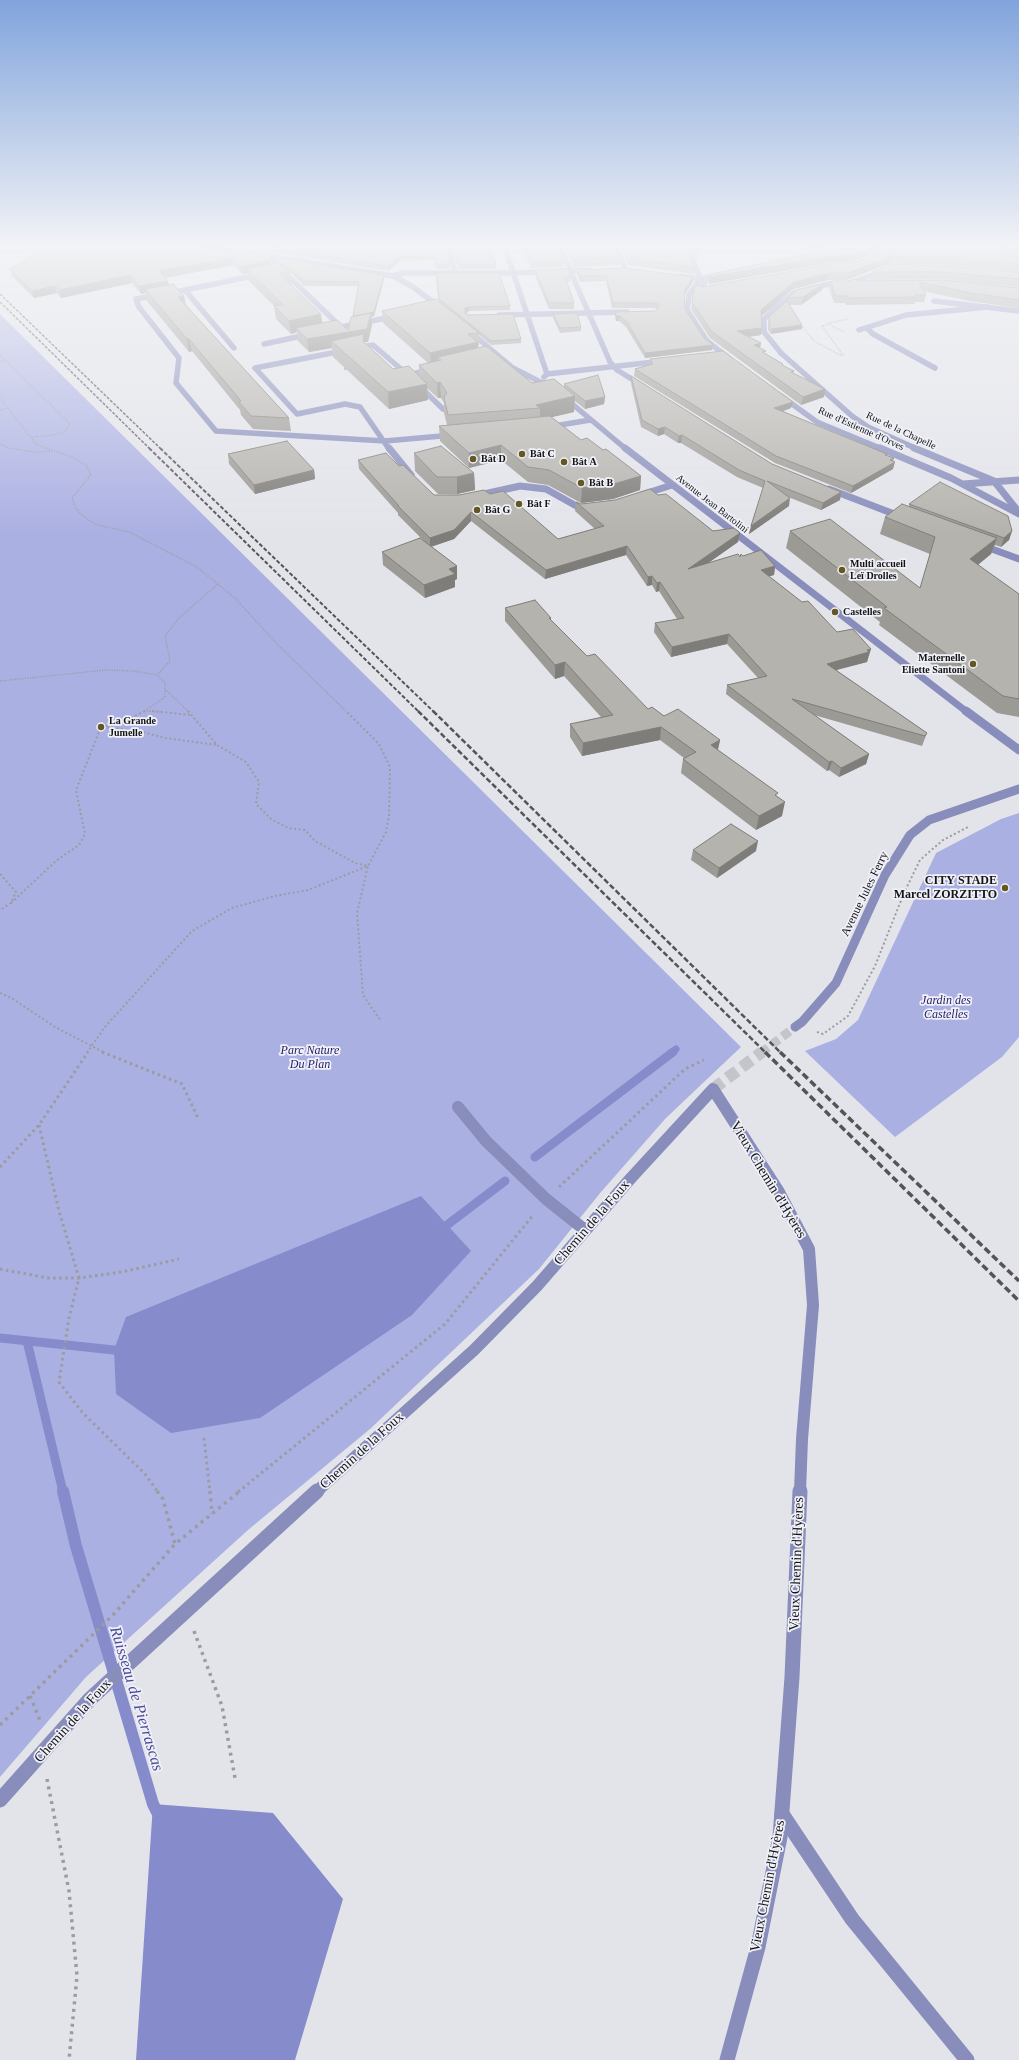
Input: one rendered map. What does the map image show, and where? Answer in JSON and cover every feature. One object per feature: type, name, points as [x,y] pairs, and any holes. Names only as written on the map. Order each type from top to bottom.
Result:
[{"type":"street","points":[[166,341],[179,358],[176,383],[216,431],[385,441],[463,434]]},
{"type":"street","points":[[228,341],[234,348]]},
{"type":"street","points":[[264,344],[277,341]]},
{"type":"street","name":"Avenue Jean Bartolini","points":[[481,341],[513,368],[554,389],[590,420],[672,485],[997,736],[1019,750]]},
{"type":"street","points":[[537,341],[547,374]]},
{"type":"street","points":[[601,341],[610,362],[614,367],[646,388]]},
{"type":"street","points":[[707,341],[734,362]]},
{"type":"street","name":"Rue de la Chapelle","points":[[771,341],[781,353],[852,416],[868,427],[929,455],[994,481]]},
{"type":"street","points":[[886,341],[935,368]]},
{"type":"street","points":[[415,478],[396,459],[385,441],[360,407],[345,404],[297,414],[255,368],[372,345],[408,375],[442,409]]},
{"type":"street","points":[[714,354],[722,353]]},
{"type":"street","points":[[489,356],[497,354]]},
{"type":"street","points":[[538,380],[547,374],[668,360]]},
{"type":"street","points":[[408,375],[438,368]]},
{"type":"street","name":"Rue d'Estienne d'Orves","points":[[773,390],[817,422],[952,478],[1019,513]]},
{"type":"street","points":[[539,428],[590,420]]},
{"type":"street","points":[[964,484],[1019,480]]},
{"type":"street","points":[[994,481],[1019,513]]},
{"type":"street","points":[[636,497],[672,485]]},
{"type":"street","points":[[466,498],[520,486],[546,489],[580,508],[593,507]]},
{"type":"street","points":[[823,487],[910,519]]},
{"type":"street","points":[[975,543],[1019,559]]},
{"type":"street","name":"Avenue Jules Ferry","points":[[799,1025],[836,984],[886,875],[910,835],[929,820],[1019,789]]},
{"type":"street","name":"Chemin de la Foux","points":[[0,1800],[41,1756],[90,1699],[147,1645],[474,1350],[537,1286],[585,1230],[713,1089]]},
{"type":"street","name":"Vieux Chemin d'Hyères","points":[[713,1089],[779,1192],[809,1249],[813,1305],[802,1439],[792,1677],[780,1837],[758,1947],[727,2060]]},
{"type":"street","points":[[458,1107],[486,1141],[546,1199],[585,1230]]},
{"type":"street","points":[[782,1814],[852,1919],[967,2060]]},
{"type":"path","points":[[814,341],[840,355],[843,355],[833,341]]},
{"type":"path","points":[[0,355],[70,424],[66,432],[31,437]]},
{"type":"path","points":[[0,361],[5,360]]},
{"type":"path","points":[[0,398],[37,445],[72,457],[86,465],[91,475],[72,498],[75,507],[84,517],[97,526],[129,532],[142,537],[197,567],[236,599],[277,644],[379,744],[390,767],[389,816],[386,832],[368,866],[357,913],[363,995],[381,1021]]},
{"type":"path","points":[[0,410],[9,408]]},
{"type":"path","points":[[0,444],[9,448],[35,452],[55,451]]},
{"type":"path","points":[[157,675],[170,661],[165,636],[179,618],[218,584]]},
{"type":"path","points":[[0,681],[106,670],[134,670],[157,675],[165,682],[165,697],[146,711],[120,722],[101,727]]},
{"type":"path","points":[[165,689],[192,715],[217,745],[246,762],[259,782],[256,804],[271,820],[288,828],[305,830],[315,841],[355,863],[368,866]]},
{"type":"path","points":[[146,711],[192,715]]},
{"type":"path","points":[[101,727],[139,731],[165,738],[217,745]]},
{"type":"path","points":[[0,910],[11,904],[57,860],[79,845],[85,834],[76,790],[85,764],[101,727]]},
{"type":"path","points":[[799,1025],[823,1034],[848,1016],[874,966],[904,893],[920,860],[943,840],[970,826]]},
{"type":"path","points":[[0,1167],[27,1140],[104,1028],[123,1005],[192,932],[232,908],[275,896],[308,890],[368,866]]},
{"type":"path","points":[[0,874],[16,892],[11,904]]},
{"type":"path","points":[[0,993],[13,999],[55,1027],[91,1048],[182,1084],[198,1118]]},
{"type":"path","points":[[0,1725],[123,1604],[175,1544],[445,1324],[546,1199],[685,1069],[704,1060]]},
{"type":"path","points":[[38,1125],[59,1211],[79,1278],[67,1327],[59,1382],[82,1412],[145,1474],[163,1499],[175,1544]]},
{"type":"path","points":[[0,1269],[48,1278],[79,1278],[122,1272],[179,1259]]},
{"type":"path","points":[[204,1438],[212,1514]]},
{"type":"path","points":[[186,1610],[222,1706],[235,1778]]},
{"type":"path","points":[[41,1756],[69,1891],[77,1976],[70,2060]]},
{"type":"green space","name":"Parc Nature Du Plan","points":[[0,341],[27,341],[741,1047],[666,1118],[601,1192],[539,1269],[370,1429],[248,1530],[86,1677],[0,1777]]},
{"type":"green space","name":"Jardin des Castelles","points":[[1019,813],[1019,1037],[1002,1057],[895,1137],[805,1051],[836,1039],[858,1020],[936,853],[1001,819]]},
{"type":"shaded area","points":[[421,1196],[471,1251],[412,1315],[260,1418],[171,1433],[116,1394],[114,1350],[126,1317]]},
{"type":"shaded area","points":[[153,1804],[273,1813],[343,1899],[295,2060],[136,2060]]},
{"type":"building","points":[[191,341],[218,341],[289,418],[251,416],[239,402],[241,401]]},
{"type":"building","points":[[331,341],[363,341],[393,369],[409,366],[427,384],[388,392],[346,354],[343,353],[343,351]]},
{"type":"building","points":[[416,341],[478,342],[430,353]]},
{"type":"building","points":[[638,341],[708,341],[713,345],[645,353]]},
{"type":"building","points":[[725,341],[757,341],[761,343],[754,345],[766,351],[762,352],[794,371],[791,372],[825,389],[803,397]]},
{"type":"building","points":[[486,346],[532,383],[554,379],[575,396],[536,405],[540,408],[448,415],[444,397],[447,393],[440,382],[437,383],[419,365],[441,360],[438,357]]},
{"type":"building","points":[[723,351],[793,402],[774,408],[887,454],[885,455],[894,458],[890,460],[895,462],[853,486],[776,456],[635,369],[653,364],[650,359]]},
{"type":"building","points":[[598,375],[605,397],[585,401],[564,384]]},
{"type":"building","points":[[631,376],[772,464],[841,492],[823,503],[767,481],[790,498],[751,526],[765,481],[739,470],[682,435],[679,436],[665,427],[658,429],[642,420]]},
{"type":"building","points":[[550,416],[581,440],[587,438],[603,450],[606,449],[641,476],[614,484],[582,488],[549,470],[528,467],[501,445],[469,453],[439,426]]},
{"type":"building","points":[[287,441],[314,470],[254,485],[228,454]]},
{"type":"building","points":[[441,446],[474,473],[457,477],[437,477],[414,453]]},
{"type":"building","points":[[386,453],[399,466],[403,465],[434,495],[459,495],[484,490],[490,494],[503,491],[558,539],[604,526],[576,502],[581,504],[615,500],[650,489],[658,495],[666,494],[713,531],[734,528],[740,533],[688,569],[738,554],[740,557],[741,554],[743,556],[761,550],[775,566],[761,570],[802,602],[808,601],[837,632],[853,629],[871,649],[867,650],[869,652],[827,664],[927,733],[925,736],[792,699],[869,754],[841,768],[832,761],[829,762],[727,685],[767,676],[729,634],[672,647],[655,623],[684,618],[660,582],[657,583],[652,576],[648,577],[627,546],[546,570],[471,512],[454,530],[430,538],[398,506],[358,460]]},
{"type":"building","points":[[940,482],[1008,516],[1012,531],[1004,538],[909,504]]},
{"type":"building","points":[[902,504],[997,538],[970,559],[1019,594],[1019,699],[1003,696],[884,608],[887,607],[790,531],[830,519],[920,588],[935,537],[885,517]]},
{"type":"building","points":[[420,538],[457,566],[449,569],[455,574],[424,585],[382,552]]},
{"type":"building","points":[[535,600],[551,618],[549,618],[587,656],[595,654],[648,709],[652,707],[664,716],[678,709],[720,740],[711,745],[778,793],[775,795],[785,802],[759,816],[683,759],[696,752],[661,727],[583,743],[570,724],[613,715],[565,662],[555,665],[505,608]]},
{"type":"building","points":[[731,824],[758,841],[719,868],[693,850]]},
{"type":"waterway","points":[[671,1053],[676,1049]]},
{"type":"waterway","points":[[535,1157],[673,1052]]},
{"type":"waterway","points":[[447,1225],[505,1181]]},
{"type":"waterway","points":[[0,1338],[114,1350]]},
{"type":"waterway","name":"Ruisseau de Pierrascas","points":[[27,1341],[63,1492]]},
{"type":"waterway","name":"Ruisseau de Pierrascas","points":[[63,1491],[76,1546],[153,1804],[157,1812]]},
{"type":"tunnel","points":[[761,1053],[795,1027]]},
{"type":"tunnel","points":[[713,1089],[762,1052]]},
{"type":"railway","points":[[40,341],[150,449]]},
{"type":"railway","points":[[49,341],[161,449]]},
{"type":"railway","points":[[149,448],[419,712]]},
{"type":"railway","points":[[160,448],[434,712]]},
{"type":"railway","points":[[418,711],[766,1053]]},
{"type":"railway","points":[[433,711],[781,1053]]},
{"type":"railway","points":[[765,1052],[1019,1301]]},
{"type":"railway","points":[[780,1052],[1019,1281]]},
{"type":"place","name":"Bât C","points":[[522,454]]},
{"type":"place","name":"Bât D","points":[[473,459]]},
{"type":"place","name":"Bât A","points":[[564,462]]},
{"type":"place","name":"Bât B","points":[[581,483]]},
{"type":"place","name":"Bât F","points":[[519,504]]},
{"type":"place","name":"Bât G","points":[[477,510]]},
{"type":"place","name":"Multi accueil Leï Drolles","points":[[842,570]]},
{"type":"place","name":"Castelles","points":[[835,612]]},
{"type":"place","name":"Maternelle Eliette Santoni","points":[[973,664]]},
{"type":"place","name":"La Grande Jumelle","points":[[101,727]]},
{"type":"place","name":"CITY STADE Marcel ZORZITTO","points":[[1005,888]]}]
